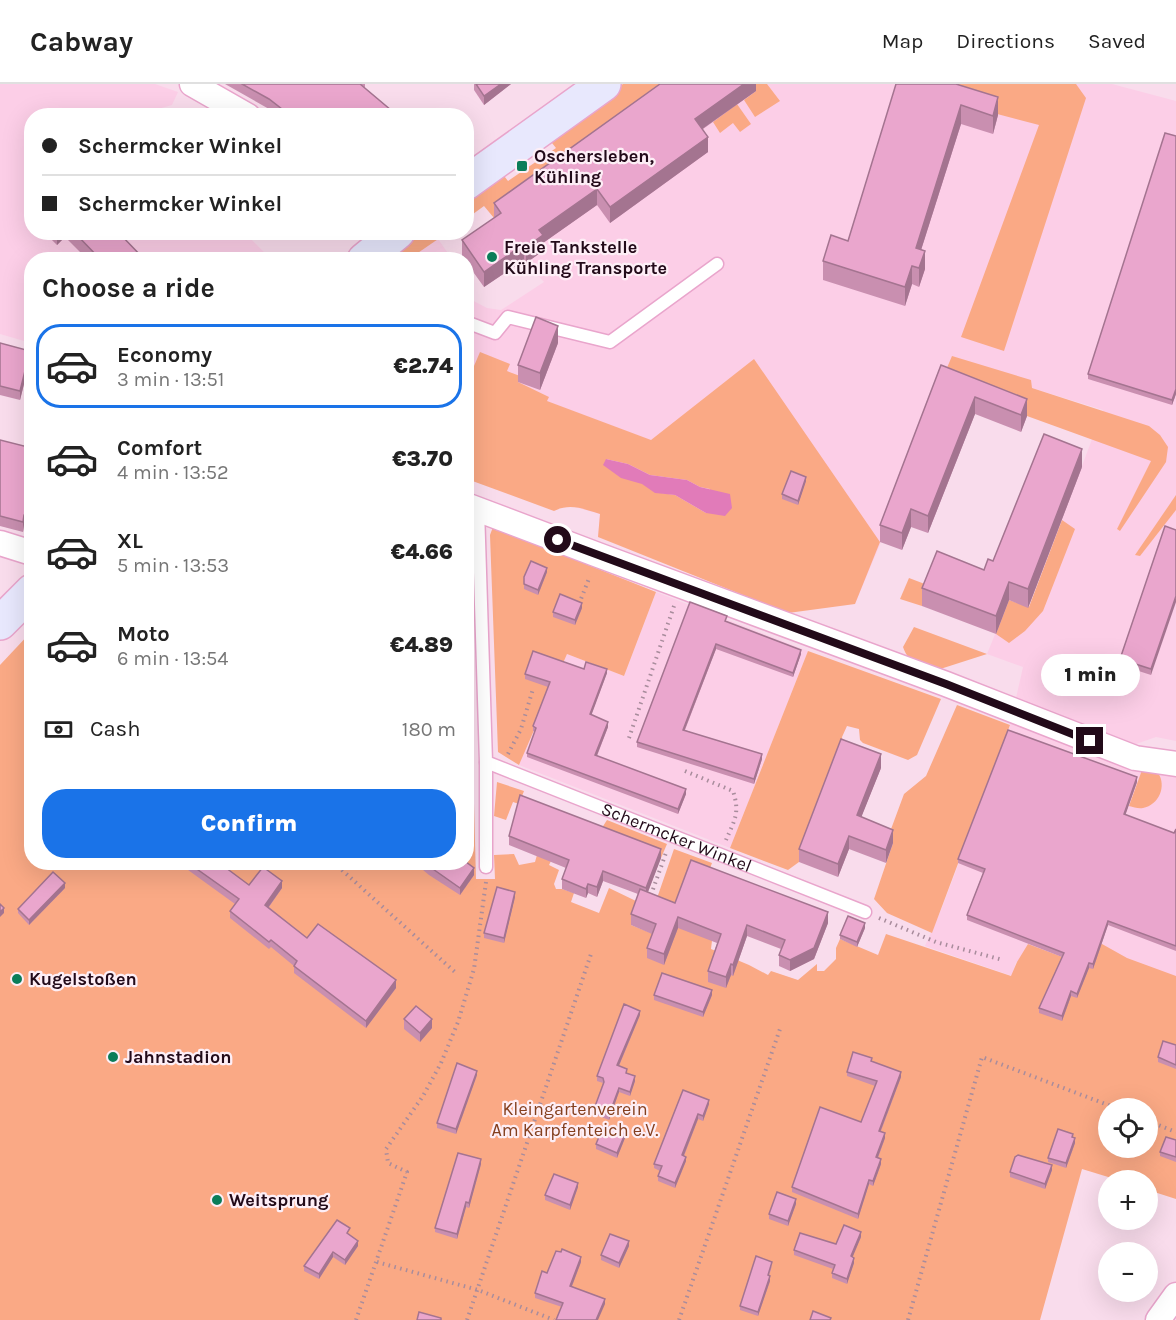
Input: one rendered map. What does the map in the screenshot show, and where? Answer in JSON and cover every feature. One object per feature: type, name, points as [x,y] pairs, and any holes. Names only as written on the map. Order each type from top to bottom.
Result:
[{"type":"main road","points":[[474,177],[604,84]]},
{"type":"main road","points":[[0,623],[24,599]]},
{"type":"street","points":[[192,84],[234,108]]},
{"type":"street","points":[[474,508],[946,684],[1135,758],[1176,764]]},
{"type":"street","points":[[0,543],[24,550]]},
{"type":"street","points":[[1158,1320],[1176,1295]]},
{"type":"lane","points":[[474,325],[495,333],[508,317],[610,342],[717,264]]},
{"type":"lane","points":[[474,543],[486,762],[486,867]]},
{"type":"lane","name":"Schermcker Winkel","points":[[486,762],[865,912]]},
{"type":"path","points":[[579,604],[598,555]]},
{"type":"path","points":[[629,738],[680,585]]},
{"type":"path","points":[[500,768],[521,729],[533,690]]},
{"type":"path","points":[[685,771],[733,790],[738,806],[719,855]]},
{"type":"path","points":[[651,895],[672,836]]},
{"type":"path","points":[[357,1320],[407,1172],[388,1163],[386,1149],[423,1096],[441,1063],[458,1022],[474,969],[486,888],[486,867]]},
{"type":"path","points":[[342,870],[456,973]]},
{"type":"path","points":[[865,912],[936,942],[1003,960]]},
{"type":"path","points":[[467,1320],[591,954]]},
{"type":"path","points":[[679,1320],[780,1029]]},
{"type":"path","points":[[908,1320],[982,1057],[1098,1101]]},
{"type":"path","points":[[1158,1125],[1176,1132]]},
{"type":"path","points":[[377,1262],[478,1290],[554,1320]]},
{"type":"shaded area","points":[[0,84],[155,84],[178,92],[172,105],[162,108],[24,108],[24,240],[252,240],[264,252],[24,252],[24,341],[0,334]]},
{"type":"shaded area","points":[[649,84],[1112,84],[1176,101],[1176,741],[1156,737],[1136,744],[1016,698],[1023,667],[987,654],[1009,600],[1029,607],[1103,410],[1032,388],[958,358],[855,604],[598,537],[600,514],[571,506],[474,427],[474,301],[487,308],[501,310],[544,282],[526,263],[542,251],[511,206]]},
{"type":"shaded area","points":[[439,240],[447,252],[419,252]]},
{"type":"shaded area","points":[[606,459],[628,464],[650,475],[687,480],[700,487],[730,494],[732,508],[725,516],[706,513],[675,495],[655,493],[642,484],[621,478],[603,465]]},
{"type":"shaded area","points":[[656,592],[808,651],[730,848],[519,765],[567,654],[624,676]]},
{"type":"shaded area","points":[[1011,721],[1176,776],[1176,1022],[1016,962],[1012,976],[925,946],[941,910]]},
{"type":"green space","points":[[623,84],[682,84],[494,218],[484,206],[474,213],[475,192],[501,172],[508,181],[556,148],[548,138]]},
{"type":"green space","points":[[751,84],[767,84],[780,101],[755,117],[744,100],[756,91]]},
{"type":"green space","points":[[900,84],[1076,84],[1086,98],[1004,351],[961,337],[1039,125],[967,106]]},
{"type":"green space","points":[[737,104],[751,124],[740,132],[733,123],[720,133],[713,122]]},
{"type":"green space","points":[[437,240],[419,252],[401,252],[408,241]]},
{"type":"green space","points":[[480,352],[510,364],[507,371],[520,376],[518,382],[549,397],[547,401],[651,440],[754,359],[880,542],[855,604],[788,613],[598,537],[600,514],[571,507],[554,511],[474,482],[474,366]],"holes":[[[606,459],[628,464],[650,475],[687,480],[710,489],[706,513],[675,495],[655,492]]]},
{"type":"green space","points":[[952,356],[1031,380],[1032,388],[1149,426],[1160,435],[1168,447],[1166,462],[1120,531],[1117,529],[1151,461],[941,382]]},
{"type":"green space","points":[[1176,495],[1176,510],[1140,556],[1135,555]]},
{"type":"green space","points":[[1062,520],[1075,529],[1043,611],[1025,631],[1009,643],[996,634],[1009,600],[1029,607]]},
{"type":"green space","points":[[493,527],[656,592],[624,676],[567,654],[519,765],[498,752],[490,535]]},
{"type":"green space","points":[[909,578],[930,586],[922,606],[900,599]]},
{"type":"green space","points":[[914,627],[987,654],[934,671],[915,663],[905,653],[903,647]]},
{"type":"green space","name":"Kleingartenverein Am Karpfenteich e.V.","points":[[24,639],[24,870],[474,870],[474,804],[476,879],[495,879],[494,855],[514,854],[519,865],[535,862],[537,855],[551,861],[549,865],[559,870],[554,884],[556,889],[574,893],[571,902],[599,913],[609,888],[636,901],[631,925],[656,935],[656,901],[674,849],[712,863],[707,876],[714,924],[711,949],[768,975],[771,971],[798,980],[817,964],[817,971],[824,971],[836,959],[836,948],[840,939],[878,955],[886,934],[1011,976],[1028,944],[1065,958],[1102,944],[1127,958],[1176,976],[1176,1199],[1158,1193],[1158,1170],[1098,1170],[1098,1174],[1082,1169],[1040,1320],[0,1320],[0,665]]},
{"type":"green space","points":[[808,651],[941,699],[917,755],[908,760],[863,743],[860,740],[859,729],[847,726],[842,737],[843,747],[799,862],[788,870],[730,848]]},
{"type":"green space","points":[[957,705],[1010,725],[932,933],[887,913],[874,899],[893,843],[887,840],[904,794],[926,776]]},
{"type":"green space","points":[[1142,770],[1158,773],[1162,784],[1160,794],[1149,806],[1139,808],[1129,806]]},
{"type":"green space","points":[[497,782],[524,791],[519,804],[513,802],[506,820],[494,816]]},
{"type":"green space","points":[[607,820],[667,844],[661,858],[598,834]]},
{"type":"building","points":[[242,84],[360,84],[388,108],[281,108]]},
{"type":"building","points":[[476,84],[501,84],[484,96]]},
{"type":"building","points":[[660,84],[744,84],[695,119],[708,137],[610,207],[597,189],[539,230],[543,235],[526,247],[524,244],[484,272],[474,257],[474,252],[470,252],[462,240],[474,240],[474,232],[501,213],[494,203]]},
{"type":"building","points":[[896,84],[956,84],[998,97],[993,116],[961,105],[916,248],[925,251],[919,268],[912,266],[905,287],[823,261],[831,235],[848,241]]},
{"type":"building","points":[[1165,133],[1176,136],[1176,389],[1172,400],[1088,374]]},
{"type":"building","points":[[82,240],[126,240],[137,252],[93,252]]},
{"type":"building","points":[[536,317],[558,326],[540,373],[518,365]]},
{"type":"building","points":[[0,343],[24,349],[24,375],[20,391],[0,386]]},
{"type":"building","points":[[941,365],[1027,399],[1021,415],[975,397],[928,516],[911,509],[902,533],[880,525]]},
{"type":"building","points":[[1044,434],[1082,449],[1028,589],[1009,582],[996,616],[922,588],[937,551],[984,570],[988,559],[993,561]]},
{"type":"building","points":[[0,440],[24,446],[24,515],[23,522],[0,516]]},
{"type":"building","points":[[791,471],[806,477],[798,501],[782,494]]},
{"type":"building","points":[[1165,526],[1176,530],[1176,596],[1151,669],[1120,659]]},
{"type":"building","points":[[531,561],[547,568],[538,590],[524,584],[524,577]]},
{"type":"building","points":[[560,594],[582,603],[575,620],[553,612]]},
{"type":"building","points":[[690,602],[727,616],[725,621],[801,650],[793,673],[716,644],[683,730],[762,754],[754,779],[637,742]]},
{"type":"building","points":[[533,651],[584,669],[586,662],[607,669],[590,714],[608,722],[595,755],[686,789],[678,809],[527,753],[536,728],[533,726],[550,682],[525,674]]},
{"type":"building","points":[[1008,730],[1137,777],[1124,814],[1174,833],[1176,829],[1176,946],[1108,921],[1093,964],[1089,963],[1077,994],[1071,991],[1062,1016],[1039,1008],[1064,953],[967,915],[985,869],[958,859]]},
{"type":"building","points":[[841,739],[881,754],[857,815],[893,830],[886,850],[849,836],[838,864],[799,849]]},
{"type":"building","points":[[520,795],[661,849],[646,888],[603,871],[597,887],[588,884],[586,889],[562,879],[569,860],[509,836]]},
{"type":"building","points":[[691,860],[828,912],[814,948],[790,960],[779,955],[785,940],[747,925],[733,965],[731,964],[726,977],[708,971],[721,934],[678,917],[664,954],[647,948],[656,924],[631,914],[640,889],[675,903]]},
{"type":"building","points":[[198,870],[229,870],[249,885],[261,870],[267,870],[282,881],[265,905],[307,938],[318,924],[396,980],[366,1021],[294,966],[297,961],[230,911],[239,899]]},
{"type":"building","points":[[434,870],[473,870],[460,888]]},
{"type":"building","points":[[53,872],[65,883],[29,920],[18,909]]},
{"type":"building","points":[[497,887],[515,892],[504,938],[484,933]]},
{"type":"building","points":[[848,916],[865,923],[857,942],[840,935]]},
{"type":"building","points":[[662,973],[712,990],[703,1012],[654,995]]},
{"type":"building","points":[[624,1004],[640,1011],[617,1065],[627,1069],[626,1073],[635,1076],[630,1092],[619,1088],[609,1115],[594,1109],[604,1082],[603,1078],[597,1076]]},
{"type":"building","points":[[416,1006],[432,1019],[420,1033],[404,1019]]},
{"type":"building","points":[[1163,1041],[1176,1045],[1176,1065],[1158,1057]]},
{"type":"building","points":[[853,1052],[901,1072],[879,1131],[885,1133],[876,1157],[881,1159],[873,1181],[869,1180],[858,1214],[792,1187],[820,1107],[861,1122],[877,1081],[847,1072]]},
{"type":"building","points":[[457,1063],[477,1071],[456,1129],[437,1123]]},
{"type":"building","points":[[683,1090],[709,1100],[703,1116],[698,1114],[682,1155],[686,1157],[675,1183],[658,1176],[662,1166],[654,1164]]},
{"type":"building","points":[[604,1125],[625,1134],[617,1153],[596,1144]]},
{"type":"building","points":[[1058,1129],[1073,1134],[1072,1137],[1075,1138],[1066,1163],[1048,1158]]},
{"type":"building","points":[[1166,1137],[1176,1140],[1176,1157],[1160,1152]]},
{"type":"building","points":[[458,1153],[481,1159],[469,1203],[466,1202],[457,1234],[435,1228]]},
{"type":"building","points":[[1018,1155],[1052,1165],[1045,1184],[1010,1172],[1015,1157]]},
{"type":"building","points":[[554,1174],[578,1183],[570,1205],[545,1195]]},
{"type":"building","points":[[777,1192],[796,1199],[788,1221],[769,1214]]},
{"type":"building","points":[[337,1220],[350,1228],[347,1233],[358,1241],[345,1260],[333,1252],[319,1274],[304,1266]]},
{"type":"building","points":[[844,1225],[861,1232],[851,1256],[854,1258],[847,1279],[832,1273],[835,1265],[794,1250],[800,1233],[836,1244]]},
{"type":"building","points":[[610,1234],[629,1241],[619,1263],[601,1255]]},
{"type":"building","points":[[562,1249],[581,1257],[570,1286],[605,1299],[596,1320],[556,1320],[563,1303],[535,1293],[542,1271],[547,1273],[556,1251],[561,1252]]},
{"type":"building","points":[[756,1256],[772,1262],[768,1275],[770,1276],[758,1312],[740,1306]]},
{"type":"building","points":[[813,1311],[831,1318],[830,1320],[810,1320]]},
{"type":"building","points":[[419,1312],[441,1318],[441,1320],[417,1320]]},
{"type":"place","name":"Oschersleben, Kühling","points":[[522,166]]},
{"type":"place","name":"Freie Tankstelle Kühling Transporte","points":[[492,257]]},
{"type":"place","name":"Kugelstoßen","points":[[17,979]]},
{"type":"place","name":"Jahnstadion","points":[[113,1057]]},
{"type":"place","name":"Weitsprung","points":[[217,1200]]},
{"type":"route","points":[[558,540],[946,684],[1090,741]]}]
